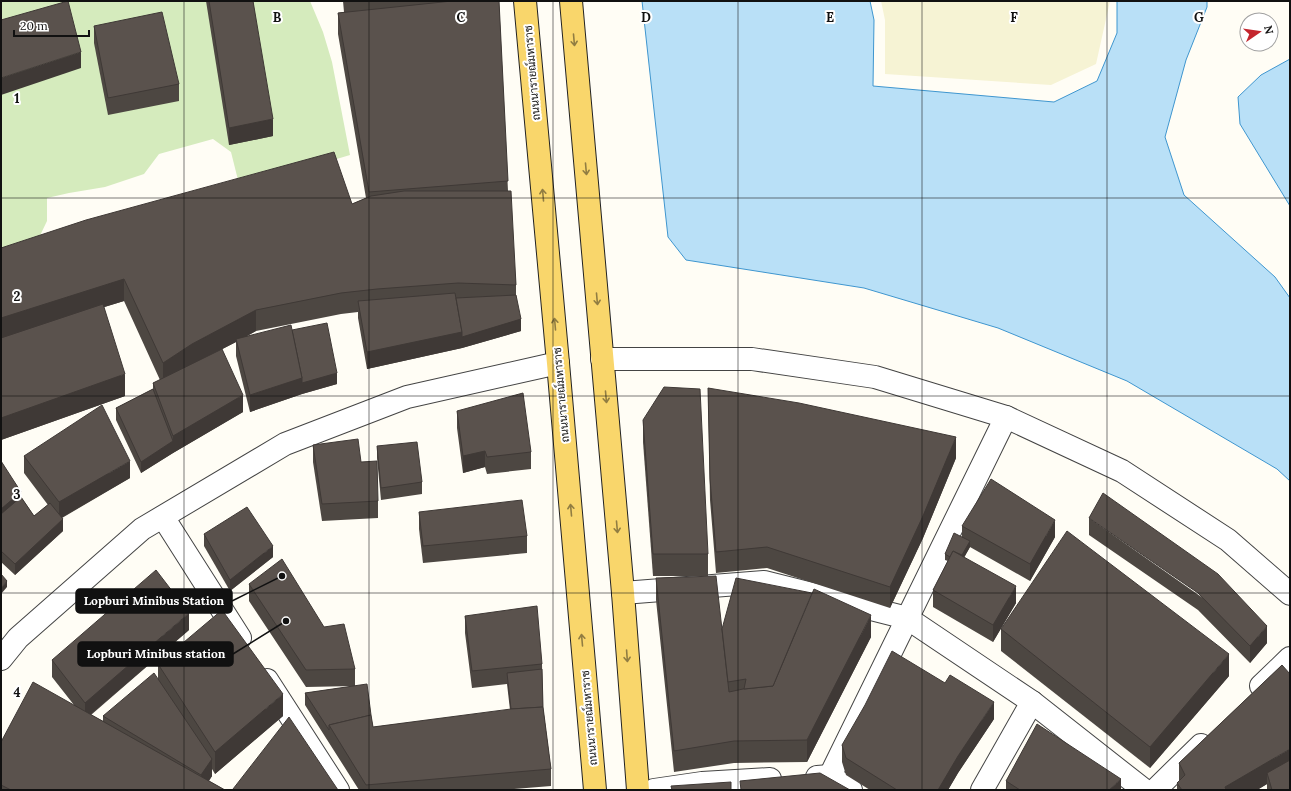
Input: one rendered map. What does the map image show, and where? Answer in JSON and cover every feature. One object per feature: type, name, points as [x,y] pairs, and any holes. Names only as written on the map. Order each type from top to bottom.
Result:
[{"type":"main road","name":"ถนนนารายณ์มหาราช","points":[[525,1],[595,790]]},
{"type":"main road","points":[[571,1],[623,593],[638,790]]},
{"type":"street","points":[[602,358],[752,359],[875,377],[1006,417],[1122,471],[1228,540],[1290,594]]},
{"type":"street","points":[[1,659],[18,638],[142,530],[285,444],[407,397],[558,363]]},
{"type":"street","points":[[830,776],[1006,417]]},
{"type":"street","points":[[162,517],[338,790]]},
{"type":"street","points":[[623,593],[764,582],[907,618],[1032,702],[1144,790]]},
{"type":"street","points":[[1245,702],[1290,658]]},
{"type":"street","points":[[982,790],[1032,702]]},
{"type":"street","points":[[1155,790],[1217,729]]},
{"type":"street","points":[[654,790],[702,782],[830,776],[852,790]]},
{"type":"shaded area","points":[[881,1],[1110,1],[1096,64],[1051,85],[885,74],[885,20]]},
{"type":"green space","points":[[1,1],[310,1],[323,32],[332,62],[350,155],[240,188],[231,152],[213,139],[159,154],[144,174],[105,187],[47,198],[47,221],[35,246],[1,258]]},
{"type":"water","points":[[642,1],[870,1],[874,20],[873,86],[1054,102],[1097,81],[1117,33],[1117,1],[1207,1],[1207,7],[1186,60],[1165,137],[1184,195],[1275,277],[1290,298],[1290,481],[1277,469],[1127,381],[998,328],[864,288],[686,260],[668,237]]},
{"type":"water","points":[[1290,59],[1290,206],[1240,124],[1238,97],[1261,75]]},
{"type":"building","points":[[68,1],[81,52],[1,78],[1,20]]},
{"type":"building","points":[[209,1],[253,1],[273,119],[229,128]]},
{"type":"building","points":[[452,1],[499,1],[508,181],[369,192],[338,13]]},
{"type":"building","points":[[162,12],[179,84],[108,98],[94,26]]},
{"type":"building","points":[[334,152],[352,204],[371,196],[404,191],[511,191],[516,285],[458,283],[377,289],[341,293],[256,310],[192,344],[163,363],[124,279],[1,318],[1,248],[86,220]]},
{"type":"building","points":[[455,293],[462,332],[367,352],[358,301]]},
{"type":"building","points":[[516,295],[521,319],[462,337],[456,298]]},
{"type":"building","points":[[103,304],[125,374],[1,418],[1,338]]},
{"type":"building","points":[[327,323],[337,373],[302,383],[292,330]]},
{"type":"building","points":[[291,325],[302,378],[250,395],[236,339]]},
{"type":"building","points":[[222,349],[243,395],[173,436],[153,383]]},
{"type":"building","points":[[664,387],[700,389],[708,554],[653,554],[643,420]]},
{"type":"building","points":[[708,388],[799,403],[956,437],[923,516],[890,587],[767,547],[716,552],[710,479]]},
{"type":"building","points":[[153,389],[173,441],[141,462],[116,408]]},
{"type":"building","points":[[523,393],[531,452],[487,457],[485,451],[463,456],[457,411]]},
{"type":"building","points":[[102,405],[130,461],[59,502],[24,456]]},
{"type":"building","points":[[358,439],[361,462],[377,461],[378,501],[322,504],[313,445]]},
{"type":"building","points":[[417,442],[422,482],[381,488],[377,446]]},
{"type":"building","points":[[1,461],[21,492],[1,509]]},
{"type":"building","points":[[991,479],[1055,520],[1030,564],[962,526]]},
{"type":"building","points":[[1103,493],[1218,574],[1267,626],[1250,646],[1198,593],[1089,518]]},
{"type":"building","points":[[21,497],[34,516],[50,503],[63,519],[15,564],[1,551],[1,514]]},
{"type":"building","points":[[522,500],[527,536],[423,546],[419,512]]},
{"type":"building","points":[[247,507],[273,546],[230,580],[204,534]]},
{"type":"building","points":[[1067,531],[1229,654],[1150,747],[1001,629]]},
{"type":"building","points":[[954,533],[970,541],[962,555],[953,551],[950,557],[945,554]]},
{"type":"building","points":[[953,551],[1016,586],[993,625],[933,590]]},
{"type":"building","points":[[282,559],[324,627],[344,624],[355,669],[306,670],[249,584]]},
{"type":"building","points":[[156,570],[189,613],[85,703],[52,660]]},
{"type":"building","points":[[1,574],[7,581],[1,588]]},
{"type":"building","points":[[716,576],[729,692],[773,686],[814,589],[871,615],[807,740],[734,741],[674,751],[656,578]]},
{"type":"building","points":[[736,578],[812,593],[773,686],[744,689],[746,679],[728,682],[722,629]]},
{"type":"building","points":[[537,606],[542,664],[472,671],[465,616]]},
{"type":"building","points":[[222,610],[283,694],[215,752],[158,664]]},
{"type":"building","points":[[892,651],[945,683],[950,675],[994,702],[958,756],[938,790],[897,790],[846,758],[842,745],[865,705]]},
{"type":"building","points":[[1282,665],[1290,674],[1290,749],[1225,787],[1226,790],[1182,790],[1177,783],[1185,775],[1179,763]]},
{"type":"building","points":[[542,669],[543,707],[511,709],[507,673]]},
{"type":"building","points":[[154,673],[212,759],[201,775],[103,716]]},
{"type":"building","points":[[33,682],[225,790],[11,790],[1,785],[1,742]]},
{"type":"building","points":[[367,684],[371,715],[329,725],[329,730],[305,693]]},
{"type":"building","points":[[543,707],[551,769],[366,785],[329,725],[371,715],[373,727],[511,709]]},
{"type":"building","points":[[289,717],[338,790],[234,790],[233,789]]},
{"type":"building","points":[[1037,724],[1121,779],[1109,790],[1020,790],[1006,781]]},
{"type":"building","points":[[1290,760],[1290,790],[1272,790],[1267,773]]},
{"type":"building","points":[[820,773],[850,790],[741,790],[740,781]]},
{"type":"building","points":[[731,782],[731,790],[672,790],[671,786]]},
{"type":"place","name":"Lopburi Minibus Station","points":[[282,576]]},
{"type":"place","name":"Lopburi Minibus station","points":[[286,621]]}]
